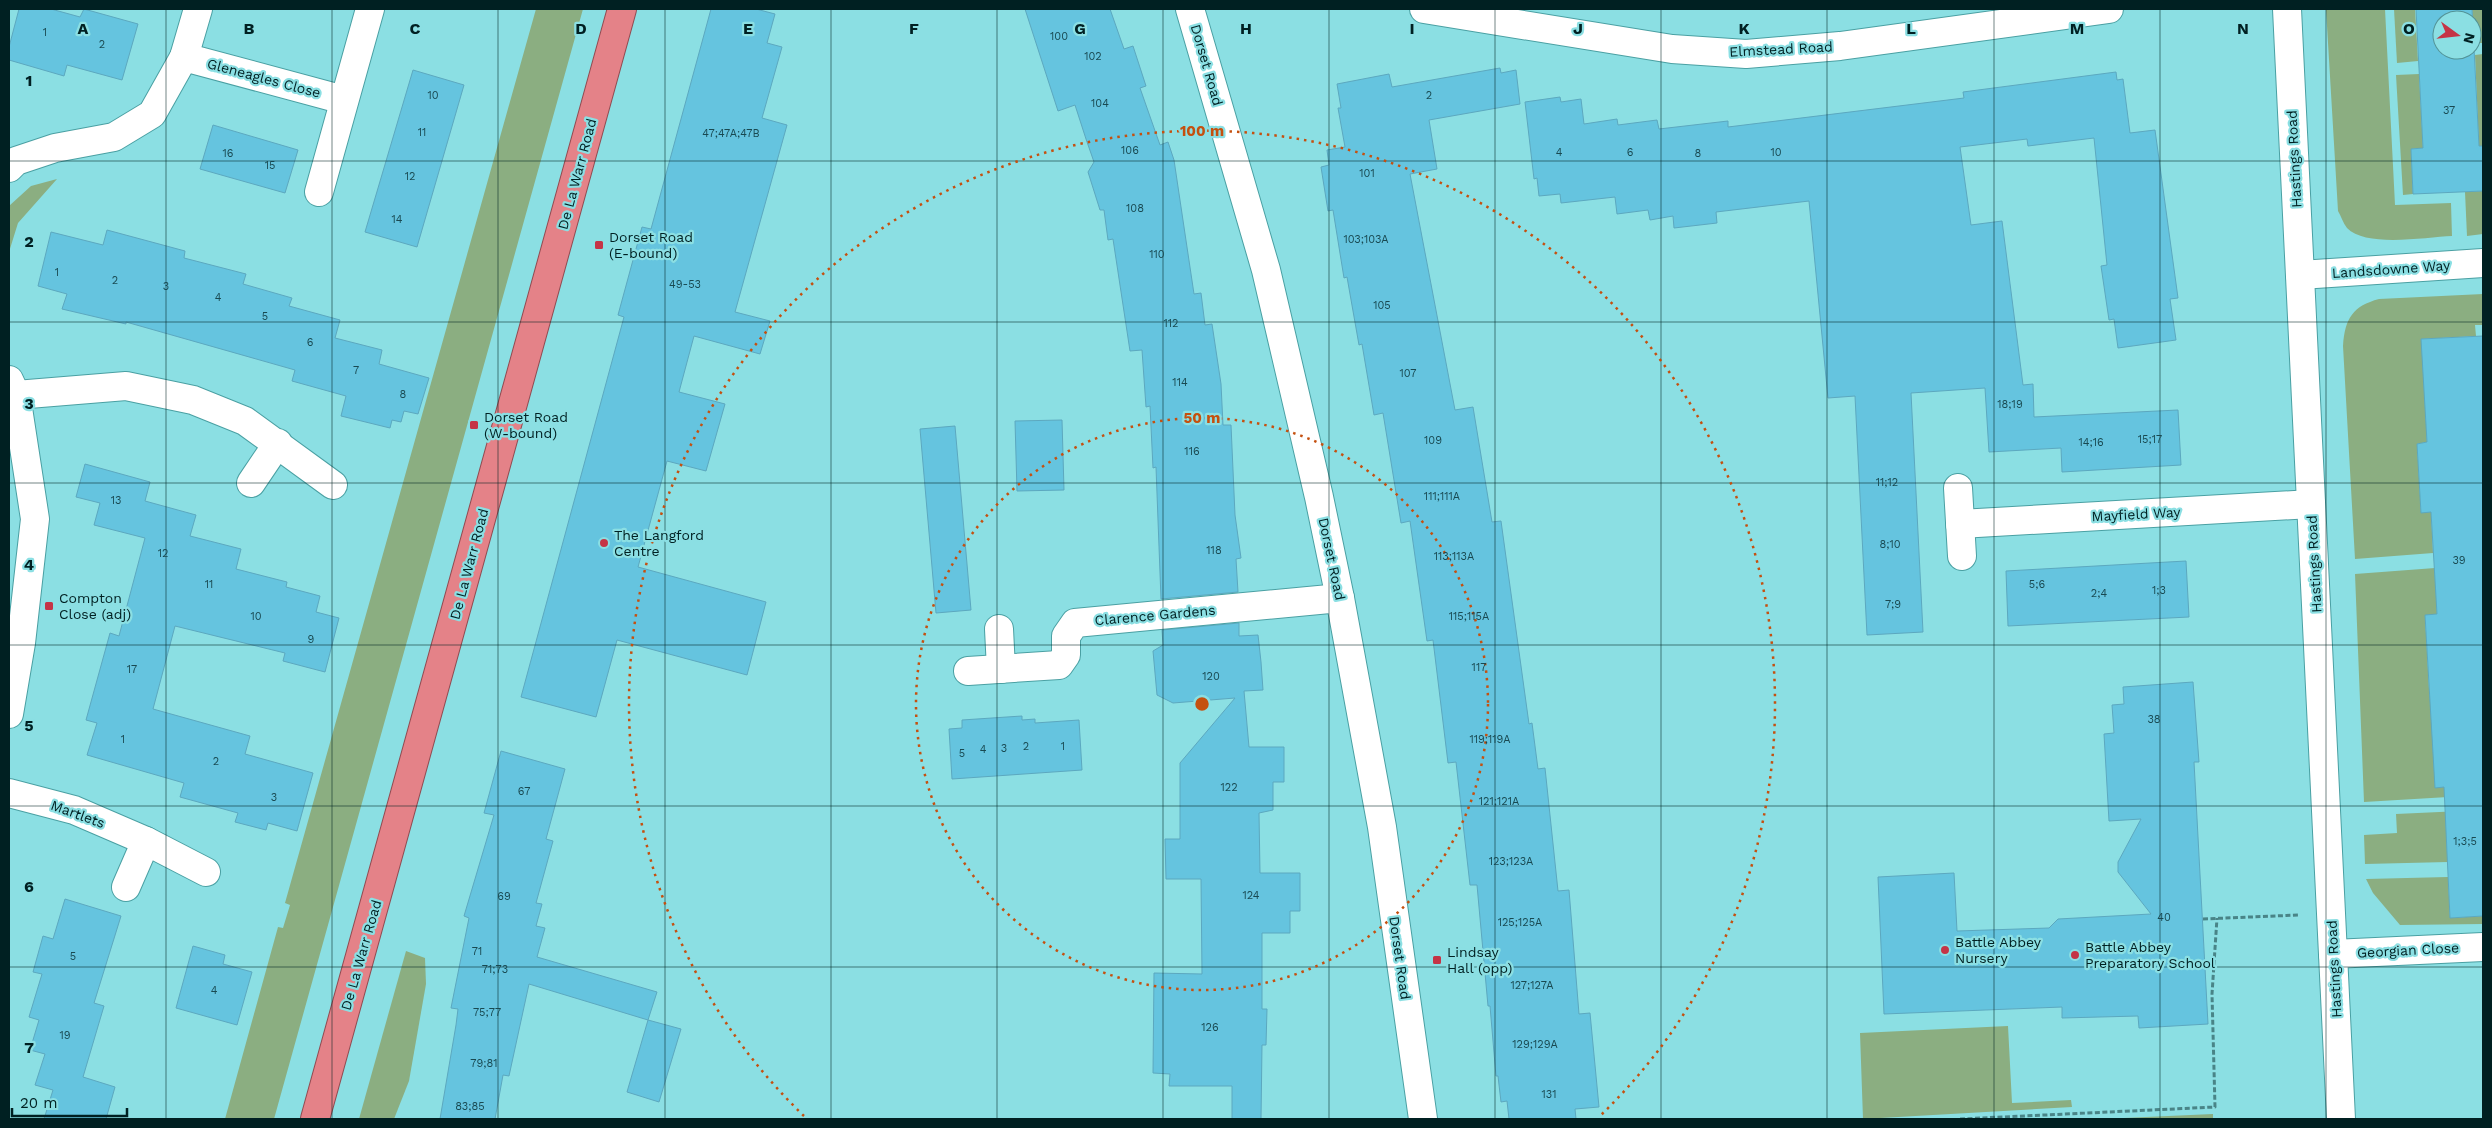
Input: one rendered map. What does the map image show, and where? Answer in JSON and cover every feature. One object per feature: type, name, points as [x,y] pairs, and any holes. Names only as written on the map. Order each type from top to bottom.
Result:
[{"type":"highway","name":"De La Warr Road","points":[[315,1119],[622,9]]},
{"type":"street","points":[[9,168],[16,162],[55,148],[114,137],[152,114],[184,56],[198,9]]},
{"type":"street","points":[[319,192],[370,9]]},
{"type":"street","name":"Dorset Road","points":[[1190,9],[1266,270],[1340,598],[1382,827],[1423,1119]]},
{"type":"street","name":"Elmstead Road","points":[[1424,9],[1672,49],[1746,54],[1840,46],[2109,9]]},
{"type":"street","name":"Hastings Road","points":[[2287,9],[2341,1119]]},
{"type":"street","name":"Gleneagles Close","points":[[184,56],[344,100]]},
{"type":"street","name":"Landsdowne Way","points":[[2300,275],[2483,263]]},
{"type":"street","points":[[9,714],[21,643],[34,519],[12,387],[126,386],[193,400],[245,422],[278,443],[333,484]]},
{"type":"street","points":[[251,483],[278,443]]},
{"type":"street","points":[[1958,488],[1962,556]]},
{"type":"street","name":"Mayfield Way","points":[[1960,524],[2311,504]]},
{"type":"street","name":"Clarence Gardens","points":[[968,671],[1059,665],[1066,655],[1066,636],[1075,623],[1340,598]]},
{"type":"street","points":[[999,629],[1001,669]]},
{"type":"street","name":"Martlets","points":[[9,793],[74,810],[146,841],[206,872]]},
{"type":"street","points":[[126,887],[146,841]]},
{"type":"street","name":"Georgian Close","points":[[2333,954],[2483,947]]},
{"type":"path","points":[[2203,919],[2331,914]]},
{"type":"path","points":[[1960,1119],[2215,1107],[2212,994],[2218,918]]},
{"type":"green space","points":[[536,9],[583,9],[274,1119],[225,1119],[278,927],[283,928],[290,905],[285,903]]},
{"type":"green space","points":[[2326,9],[2385,9],[2395,205],[2451,203],[2452,236],[2382,240],[2356,234],[2344,224],[2338,211]]},
{"type":"green space","points":[[2394,9],[2415,9],[2418,61],[2397,63]]},
{"type":"green space","points":[[2483,9],[2483,43],[2482,10],[2472,10]]},
{"type":"green space","points":[[2482,54],[2483,146],[2479,146],[2475,60],[2482,60]]},
{"type":"green space","points":[[2419,74],[2423,148],[2411,149],[2413,194],[2403,195],[2396,75]]},
{"type":"green space","points":[[57,179],[18,223],[9,252],[9,206],[31,186]]},
{"type":"green space","points":[[2483,191],[2483,234],[2467,236],[2465,192]]},
{"type":"green space","points":[[2483,294],[2483,325],[2475,325],[2476,336],[2422,339],[2427,442],[2417,444],[2421,512],[2431,512],[2433,553],[2355,559],[2343,346],[2348,321],[2363,305],[2379,299]]},
{"type":"green space","points":[[2435,568],[2437,614],[2425,616],[2429,689],[2448,797],[2364,802],[2355,574]]},
{"type":"green space","points":[[2483,810],[2483,818],[2446,820],[2448,862],[2365,864],[2364,835],[2397,833],[2396,814]]},
{"type":"green space","points":[[2448,877],[2450,918],[2483,916],[2483,924],[2400,925],[2373,893],[2366,879]]},
{"type":"green space","points":[[406,951],[425,958],[426,984],[409,1081],[394,1119],[359,1119]]},
{"type":"green space","points":[[2008,1026],[2012,1103],[2071,1100],[2072,1107],[1863,1119],[1860,1033]]},
{"type":"green space","points":[[2213,1114],[2213,1119],[2101,1119]]},
{"type":"building","points":[[19,9],[51,9],[80,17],[84,9],[138,24],[122,80],[67,65],[64,76],[9,60],[9,47]]},
{"type":"building","points":[[711,9],[756,9],[775,14],[767,43],[782,47],[762,118],[787,125],[735,312],[770,321],[760,354],[694,336],[679,392],[725,404],[706,471],[667,461],[638,567],[766,602],[747,675],[617,640],[596,717],[521,697],[624,317],[618,315],[642,227],[651,229]]},
{"type":"building","points":[[1025,9],[1110,9],[1124,49],[1133,46],[1146,86],[1140,88],[1160,145],[1168,142],[1174,160],[1194,294],[1201,293],[1205,325],[1212,324],[1221,384],[1223,425],[1231,425],[1235,515],[1241,558],[1236,559],[1238,592],[1161,599],[1156,467],[1153,468],[1150,406],[1146,407],[1142,350],[1130,351],[1113,239],[1108,240],[1104,210],[1100,210],[1088,172],[1094,162],[1075,105],[1058,111]]},
{"type":"building","points":[[2416,9],[2472,9],[2432,10],[2432,60],[2475,60],[2479,146],[2483,146],[2483,191],[2413,194],[2411,149],[2423,148]]},
{"type":"building","points":[[1500,68],[1501,73],[1516,70],[1520,104],[1429,120],[1437,169],[1410,174],[1455,410],[1473,407],[1492,522],[1501,521],[1529,724],[1532,723],[1538,769],[1545,768],[1558,891],[1569,890],[1579,1014],[1590,1013],[1599,1107],[1575,1109],[1576,1119],[1509,1119],[1507,1101],[1501,1102],[1498,1076],[1496,1076],[1490,1006],[1488,1006],[1477,885],[1470,885],[1456,762],[1448,763],[1433,640],[1427,641],[1410,521],[1401,523],[1383,413],[1374,415],[1362,344],[1359,345],[1347,277],[1344,278],[1333,210],[1328,211],[1321,167],[1329,165],[1327,150],[1345,147],[1338,108],[1341,108],[1337,84],[1389,74],[1392,87]]},
{"type":"building","points":[[413,70],[464,85],[417,247],[365,232]]},
{"type":"building","points":[[2116,72],[2117,80],[2123,79],[2130,133],[2155,130],[2178,298],[2170,299],[2176,340],[2118,348],[2114,319],[2109,320],[2101,266],[2107,265],[2094,138],[2028,146],[2027,139],[1960,147],[1971,225],[2002,221],[2023,385],[2033,384],[2034,417],[2178,410],[2181,465],[2062,472],[2061,448],[1989,452],[1985,388],[1911,393],[1923,632],[1867,635],[1855,396],[1828,398],[1809,201],[1716,212],[1717,223],[1674,228],[1673,216],[1650,220],[1648,210],[1617,214],[1615,197],[1561,203],[1560,194],[1539,196],[1537,178],[1534,179],[1525,102],[1560,97],[1561,102],[1581,99],[1584,124],[1617,119],[1618,125],[1657,120],[1659,129],[1728,121],[1728,127],[1964,98],[1963,92]]},
{"type":"building","points":[[213,125],[298,150],[285,193],[200,169]]},
{"type":"building","points":[[107,230],[185,251],[184,258],[246,274],[243,284],[292,298],[289,306],[340,320],[335,338],[382,350],[379,364],[429,378],[418,414],[404,411],[401,422],[392,420],[390,428],[341,416],[346,396],[292,381],[295,370],[126,322],[126,324],[62,309],[67,294],[38,286],[51,232],[103,245]]},
{"type":"building","points":[[2483,336],[2483,916],[2450,918],[2444,787],[2435,788],[2425,615],[2437,614],[2431,512],[2421,513],[2417,444],[2427,442],[2421,339]]},
{"type":"building","points":[[1062,420],[1064,490],[1017,491],[1015,421]]},
{"type":"building","points":[[955,426],[971,610],[936,613],[920,429]]},
{"type":"building","points":[[85,464],[150,482],[145,501],[196,515],[190,536],[241,549],[236,569],[287,582],[286,587],[320,596],[316,612],[339,618],[325,672],[283,661],[285,653],[175,626],[153,709],[250,736],[245,754],[313,773],[297,831],[268,823],[266,830],[235,822],[238,813],[180,797],[184,783],[87,755],[97,723],[86,720],[110,633],[119,636],[145,538],[94,525],[100,503],[76,497]]},
{"type":"building","points":[[2186,561],[2189,617],[2008,626],[2006,571]]},
{"type":"building","points":[[1239,623],[1239,636],[1258,635],[1261,662],[1263,690],[1244,691],[1249,747],[1284,747],[1284,782],[1273,782],[1273,810],[1259,813],[1260,873],[1300,873],[1300,911],[1290,911],[1290,933],[1262,933],[1262,1009],[1267,1009],[1266,1045],[1262,1045],[1261,1119],[1232,1119],[1232,1086],[1169,1086],[1170,1074],[1153,1073],[1154,973],[1202,974],[1201,879],[1166,879],[1165,839],[1180,839],[1180,763],[1235,698],[1173,703],[1157,695],[1153,651],[1163,645],[1162,630]]},
{"type":"building","points":[[2193,682],[2199,762],[2194,762],[2208,1024],[2139,1028],[2138,1016],[2062,1018],[2062,1007],[1884,1014],[1878,877],[1954,873],[1957,931],[2049,928],[2058,919],[2151,914],[2118,872],[2118,862],[2141,819],[2109,821],[2104,734],[2114,733],[2112,705],[2124,704],[2123,687]]},
{"type":"building","points":[[1022,716],[1022,720],[1035,719],[1035,723],[1079,720],[1082,770],[952,779],[949,729],[962,728],[962,720]]},
{"type":"building","points":[[501,751],[565,769],[546,839],[553,841],[536,903],[542,904],[536,926],[545,928],[537,957],[657,992],[648,1020],[529,984],[509,1076],[503,1075],[495,1119],[440,1119],[458,1009],[451,1008],[469,918],[464,916],[494,815],[484,813]]},
{"type":"building","points":[[65,899],[121,916],[94,1003],[104,1006],[83,1077],[115,1087],[106,1119],[44,1119],[53,1090],[35,1085],[45,1054],[30,1050],[39,1020],[29,1017],[42,974],[33,972],[43,936],[53,939]]},
{"type":"building","points":[[193,946],[225,955],[223,964],[252,972],[237,1025],[176,1008]]},
{"type":"building","points":[[648,1020],[681,1029],[659,1102],[627,1092]]},
{"type":"place","name":"Dorset Road (E-bound)","points":[[599,245]]},
{"type":"place","name":"Dorset Road (W-bound)","points":[[474,425]]},
{"type":"place","name":"The Langford Centre","points":[[604,543]]},
{"type":"place","name":"Compton Close (adj)","points":[[49,606]]},
{"type":"place","name":"Battle Abbey Nursery","points":[[1945,950]]},
{"type":"place","name":"Battle Abbey Preparatory School","points":[[2075,955]]},
{"type":"place","name":"Lindsay Hall (opp)","points":[[1437,960]]}]
